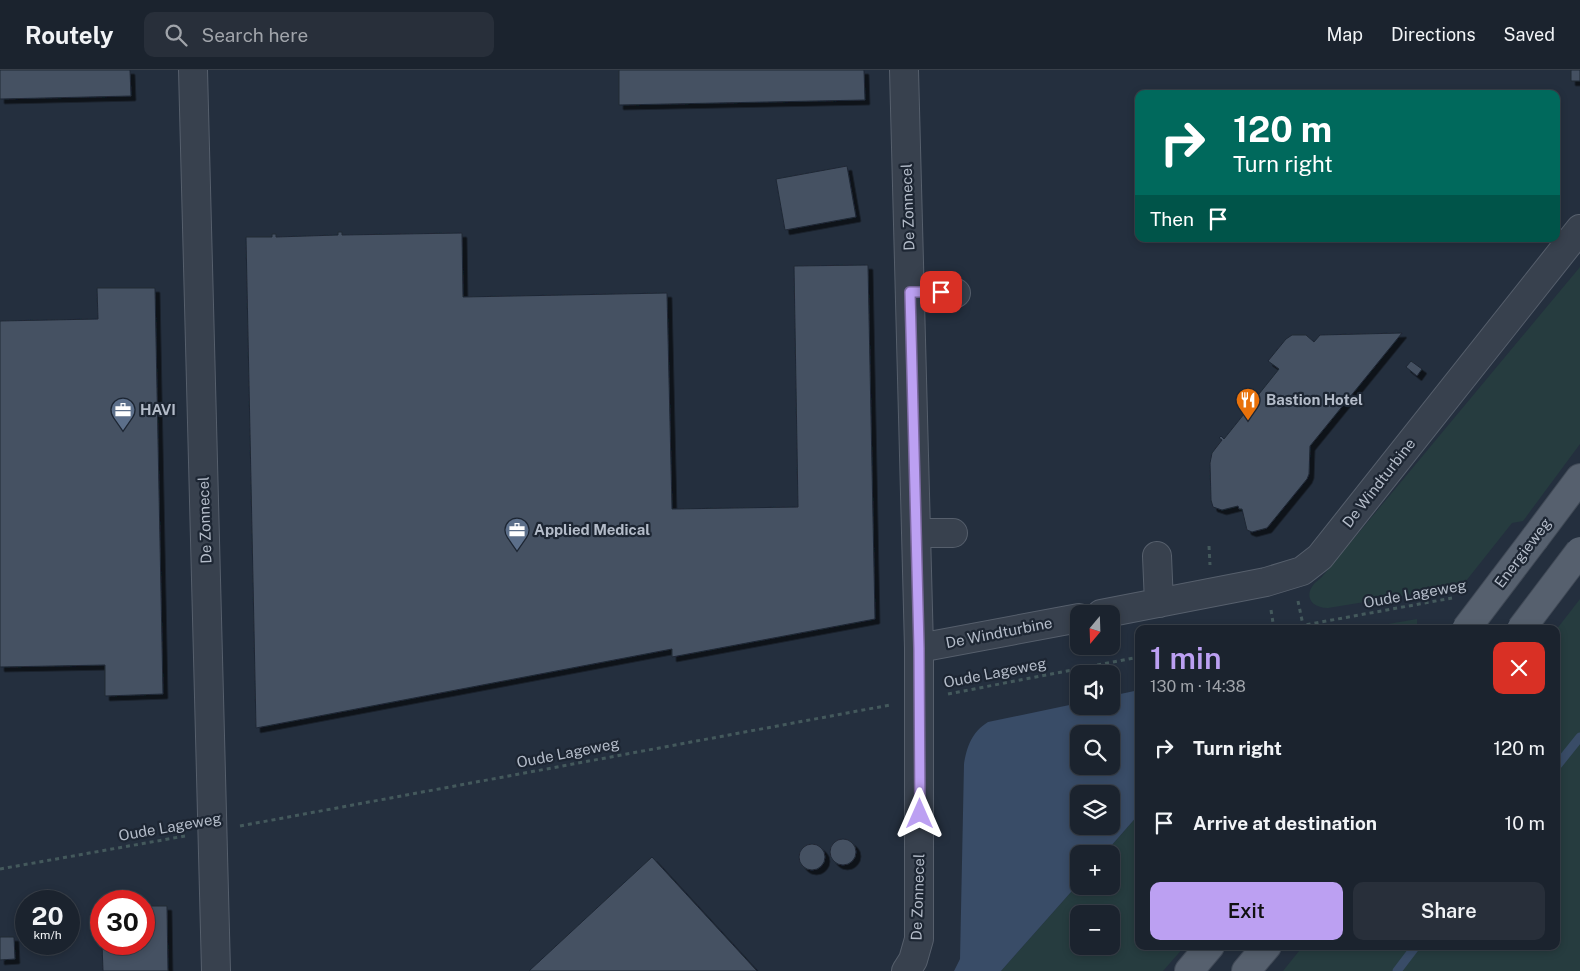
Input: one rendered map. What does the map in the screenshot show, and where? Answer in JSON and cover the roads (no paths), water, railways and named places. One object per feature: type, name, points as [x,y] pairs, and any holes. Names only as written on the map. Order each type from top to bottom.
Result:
[{"type":"main road","name":"Energieweg","points":[[1469,625],[1580,478]]},
{"type":"main road","points":[[1524,625],[1580,551]]},
{"type":"main road","points":[[1189,971],[1207,950]]},
{"type":"main road","points":[[1246,971],[1264,950]]},
{"type":"street","name":"De Zonnecel","points":[[193,70],[216,971]]},
{"type":"street","name":"De Zonnecel","points":[[904,70],[920,699],[919,939],[906,971]]},
{"type":"street","name":"De Windturbine","points":[[1120,610],[1292,576],[1320,557],[1580,229]]},
{"type":"street","points":[[910,292],[956,293]]},
{"type":"street","points":[[916,533],[953,533]]},
{"type":"street","points":[[1157,556],[1159,603]]},
{"type":"street","name":"De Windturbine","points":[[919,648],[1070,620]]},
{"type":"water","points":[[1135,691],[1135,819],[1112,845],[1070,845],[1070,893],[1001,971],[954,971],[960,959],[964,764],[971,740],[978,730],[988,722],[1070,705],[1070,715],[1120,715],[1120,694]]},
{"type":"waterway","points":[[1560,762],[1580,737]]},
{"type":"waterway","points":[[1397,971],[1413,950]]},
{"type":"place","name":"Bastion Hotel","points":[[1248,421]]},
{"type":"place","name":"HAVI","points":[[123,431]]},
{"type":"place","name":"Applied Medical","points":[[517,551]]}]
